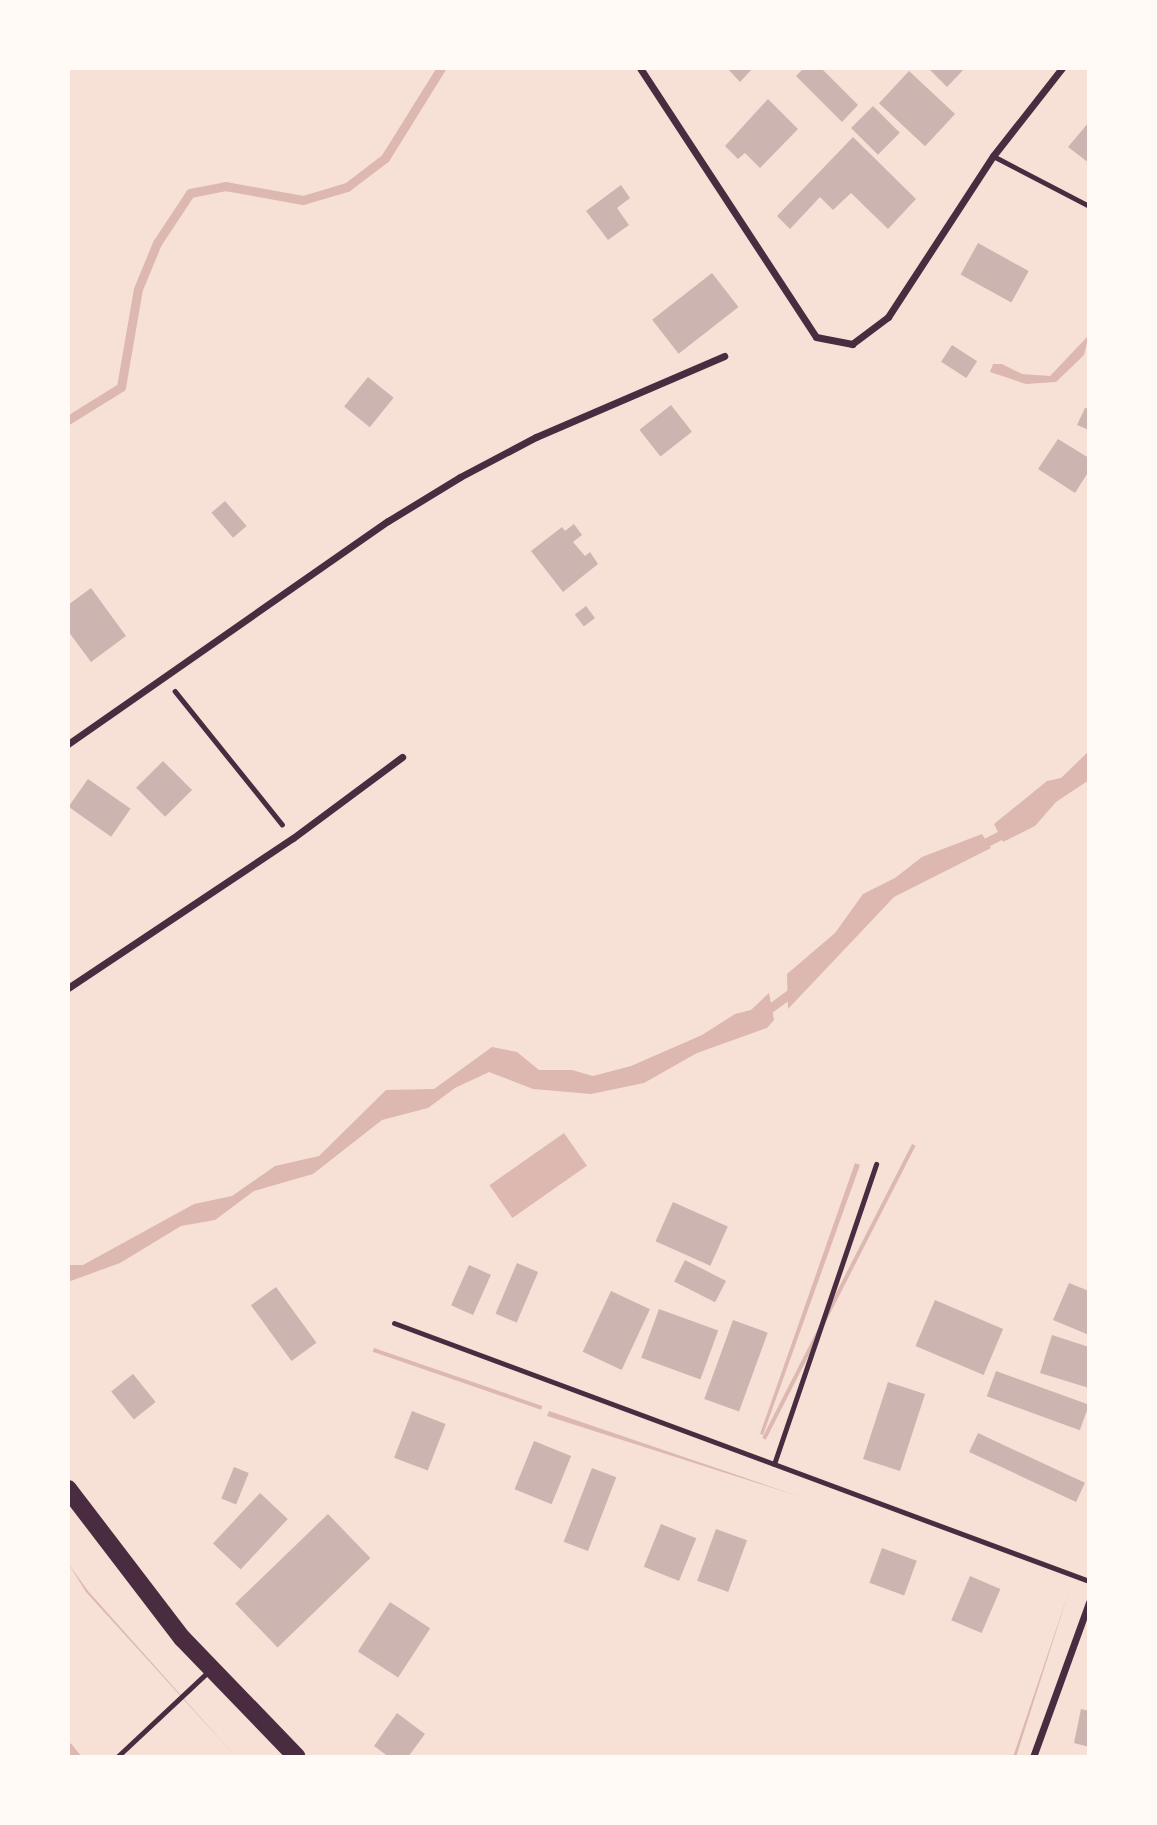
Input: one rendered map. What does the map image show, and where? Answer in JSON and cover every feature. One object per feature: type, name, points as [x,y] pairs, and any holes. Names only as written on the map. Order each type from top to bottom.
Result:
[{"type":"main road","points":[[68,1489],[182,1638],[297,1757]]},
{"type":"street","points":[[640,68],[816,337],[852,344],[888,317],[993,156],[1062,68]]},
{"type":"street","points":[[68,744],[388,521],[460,477],[536,437],[724,356]]},
{"type":"street","points":[[68,988],[293,838],[402,757]]},
{"type":"street","points":[[1033,1757],[1089,1602]]},
{"type":"lane","points":[[993,156],[1089,206]]},
{"type":"lane","points":[[774,1464],[876,1164]]},
{"type":"lane","points":[[394,1323],[1089,1581]]},
{"type":"lane","points":[[117,1757],[211,1668]]},
{"type":"path","points":[[165,678],[293,838]]},
{"type":"shaded area","points":[[1089,335],[1084,355],[1056,382],[1026,384],[990,372],[993,364],[1002,364],[1022,374],[1050,376]]},
{"type":"shaded area","points":[[1089,751],[1089,780],[1056,802],[1035,826],[1003,842],[994,824],[1047,781],[1061,778]]},
{"type":"shaded area","points":[[982,834],[991,848],[894,897],[788,1009],[787,974],[835,933],[863,894],[895,878],[922,857]]},
{"type":"shaded area","points":[[769,993],[774,1020],[767,1028],[697,1053],[644,1083],[591,1094],[533,1089],[489,1072],[455,1088],[428,1108],[382,1120],[313,1174],[254,1191],[215,1220],[181,1226],[120,1263],[68,1282],[68,1265],[83,1265],[194,1204],[232,1196],[275,1166],[319,1156],[386,1090],[434,1089],[492,1047],[517,1052],[539,1070],[572,1070],[593,1076],[631,1066],[702,1035],[735,1014],[751,1010]]},
{"type":"shaded area","points":[[564,1133],[587,1166],[512,1218],[489,1185]]},
{"type":"shaded area","points":[[912,1144],[916,1146],[766,1440],[762,1438]]},
{"type":"shaded area","points":[[855,1163],[860,1165],[763,1435],[760,1434]]},
{"type":"shaded area","points":[[374,1348],[542,1406],[541,1410],[373,1352]]},
{"type":"shaded area","points":[[549,1411],[801,1497],[547,1416]]},
{"type":"shaded area","points":[[68,1563],[88,1591],[236,1757],[86,1592]]},
{"type":"shaded area","points":[[1069,1591],[1016,1757],[1013,1757]]},
{"type":"building","points":[[727,68],[753,68],[740,82]]},
{"type":"building","points":[[804,68],[821,68],[858,105],[842,122],[796,76]]},
{"type":"building","points":[[928,68],[965,68],[947,87]]},
{"type":"building","points":[[909,71],[955,114],[925,146],[879,103]]},
{"type":"building","points":[[768,99],[798,129],[760,168],[745,153],[738,159],[725,146]]},
{"type":"building","points":[[873,106],[900,133],[878,155],[851,128]]},
{"type":"building","points":[[1089,122],[1089,163],[1068,147]]},
{"type":"building","points":[[853,137],[916,199],[888,229],[851,193],[833,210],[820,197],[790,229],[777,216]]},
{"type":"building","points":[[621,185],[630,198],[617,208],[629,225],[608,240],[586,211]]},
{"type":"building","points":[[978,243],[1029,271],[1011,303],[961,274]]},
{"type":"building","points":[[712,273],[738,307],[679,354],[652,320]]},
{"type":"building","points":[[952,345],[977,361],[966,378],[941,362]]},
{"type":"building","points":[[368,377],[394,398],[370,427],[344,407]]},
{"type":"building","points":[[671,405],[692,432],[660,456],[639,430]]},
{"type":"building","points":[[1085,408],[1089,409],[1089,430],[1077,425]]},
{"type":"building","points":[[1058,439],[1089,458],[1089,471],[1075,493],[1038,469]]},
{"type":"building","points":[[225,501],[247,526],[233,538],[211,513]]},
{"type":"building","points":[[574,524],[582,535],[573,542],[585,556],[590,552],[598,564],[563,592],[531,551],[562,527],[565,531]]},
{"type":"building","points":[[91,588],[126,636],[91,662],[68,631],[68,605]]},
{"type":"building","points":[[586,606],[595,618],[584,626],[575,614]]},
{"type":"building","points":[[163,761],[192,790],[165,817],[136,788]]},
{"type":"building","points":[[88,779],[131,809],[111,837],[68,807]]},
{"type":"building","points":[[673,1202],[728,1226],[710,1266],[656,1241]]},
{"type":"building","points":[[685,1260],[726,1281],[715,1302],[674,1281]]},
{"type":"building","points":[[517,1263],[538,1272],[517,1323],[496,1314]]},
{"type":"building","points":[[469,1265],[491,1275],[473,1315],[451,1305]]},
{"type":"building","points":[[1069,1283],[1089,1291],[1089,1335],[1053,1320]]},
{"type":"building","points":[[276,1287],[317,1343],[291,1361],[251,1305]]},
{"type":"building","points":[[611,1291],[650,1309],[622,1370],[583,1352]]},
{"type":"building","points":[[935,1300],[1003,1329],[984,1375],[915,1346]]},
{"type":"building","points":[[659,1309],[718,1331],[700,1379],[641,1358]]},
{"type":"building","points":[[733,1320],[768,1333],[739,1412],[704,1399]]},
{"type":"building","points":[[1052,1335],[1089,1347],[1089,1388],[1040,1373]]},
{"type":"building","points":[[996,1371],[1089,1405],[1080,1430],[987,1396]]},
{"type":"building","points":[[133,1374],[156,1402],[134,1420],[111,1392]]},
{"type":"building","points":[[888,1382],[925,1394],[900,1471],[863,1459]]},
{"type":"building","points":[[412,1411],[446,1424],[428,1471],[394,1458]]},
{"type":"building","points":[[978,1433],[1085,1483],[1076,1502],[969,1452]]},
{"type":"building","points":[[534,1441],[571,1456],[552,1504],[515,1489]]},
{"type":"building","points":[[234,1467],[249,1473],[236,1505],[221,1499]]},
{"type":"building","points":[[592,1468],[616,1477],[588,1551],[564,1542]]},
{"type":"building","points":[[260,1493],[288,1519],[241,1569],[213,1543]]},
{"type":"building","points":[[328,1514],[370,1558],[278,1647],[235,1604]]},
{"type":"building","points":[[661,1524],[696,1538],[679,1581],[644,1567]]},
{"type":"building","points":[[716,1529],[747,1540],[728,1592],[697,1581]]},
{"type":"building","points":[[882,1548],[917,1561],[904,1595],[869,1583]]},
{"type":"building","points":[[970,1576],[1000,1589],[982,1633],[951,1620]]},
{"type":"building","points":[[390,1602],[430,1628],[398,1678],[358,1651]]},
{"type":"building","points":[[1081,1709],[1089,1711],[1089,1747],[1074,1743]]},
{"type":"building","points":[[397,1713],[425,1734],[408,1757],[389,1757],[374,1746]]},
{"type":"waterway","points":[[68,420],[121,387],[138,289],[157,243],[190,193],[225,186],[303,200],[347,187],[385,158],[441,68]]},
{"type":"waterway","points":[[977,847],[1008,831]]},
{"type":"waterway","points":[[762,1014],[796,989]]},
{"type":"waterway","points":[[68,1747],[76,1757]]}]
